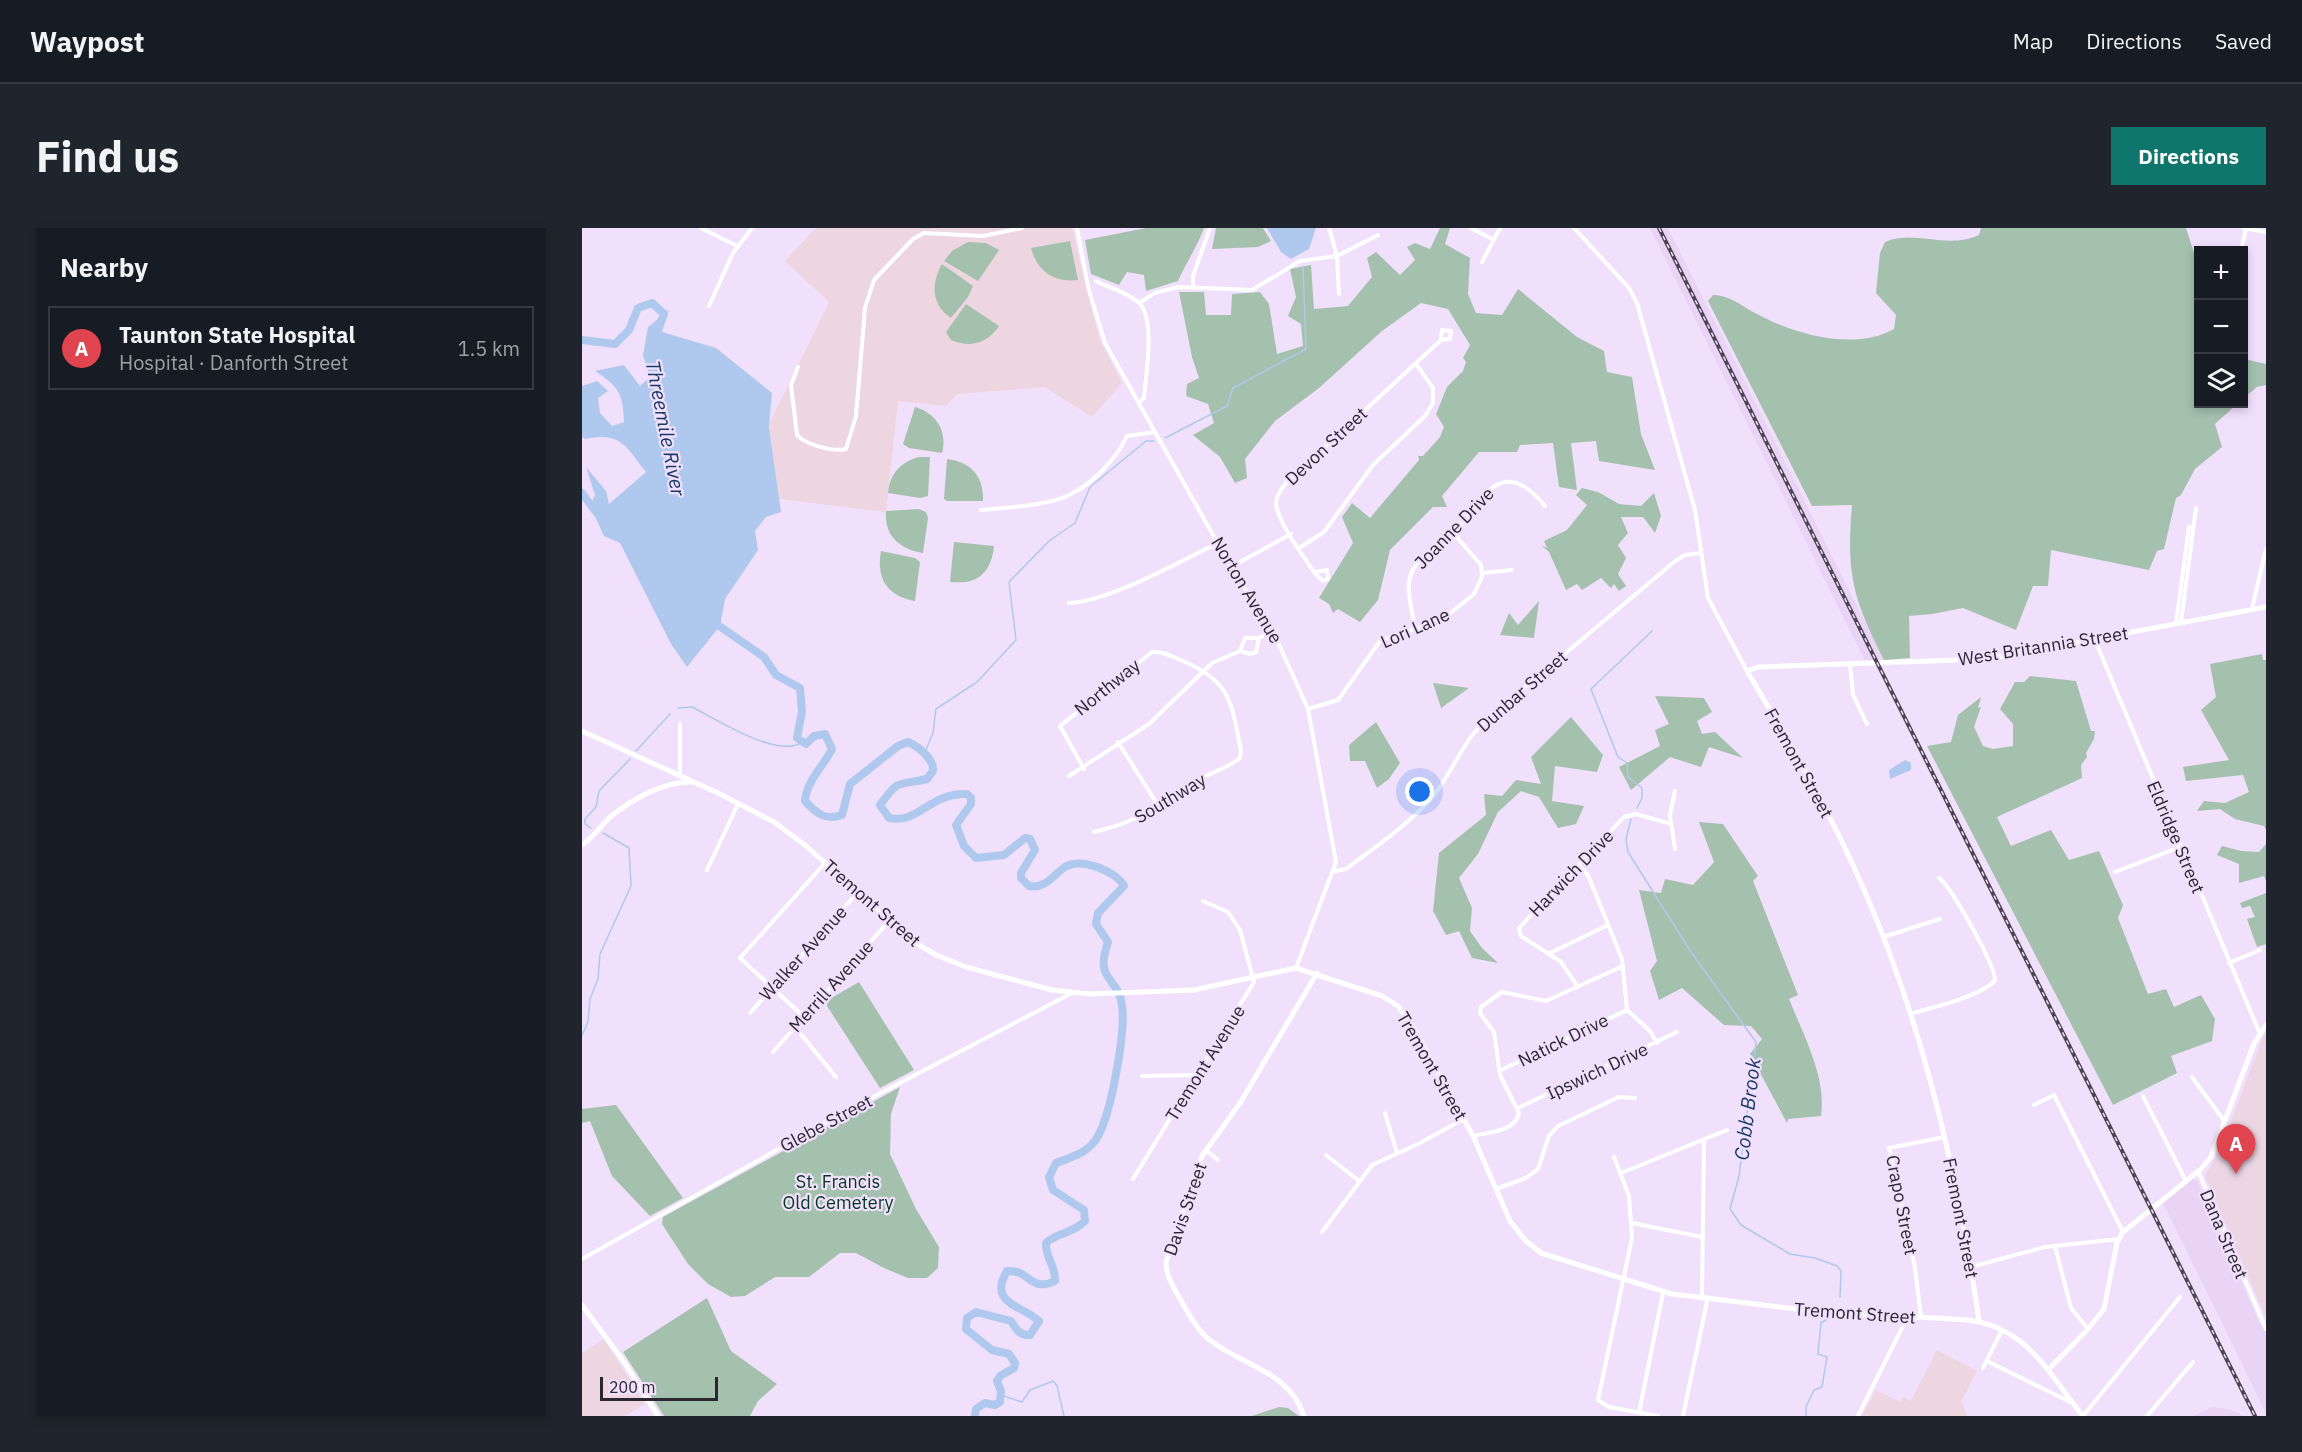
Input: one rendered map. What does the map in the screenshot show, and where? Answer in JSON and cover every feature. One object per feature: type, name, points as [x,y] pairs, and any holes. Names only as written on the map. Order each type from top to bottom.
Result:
[{"type":"street","points":[[701,228],[737,246]]},
{"type":"street","points":[[709,306],[737,246],[752,228]]},
{"type":"street","points":[[798,367],[791,385],[797,435],[803,441],[818,445],[838,450],[848,448],[856,416],[868,293],[874,280],[906,245],[918,236],[928,233],[971,237],[1001,234],[1022,228]]},
{"type":"street","name":"Norton Avenue","points":[[1077,228],[1098,326],[1108,349],[1218,543],[1271,631],[1308,709],[1336,853],[1335,871],[1318,904],[1296,968]]},
{"type":"street","points":[[1192,287],[1193,276],[1210,228]]},
{"type":"street","points":[[1329,228],[1337,256],[1339,294]]},
{"type":"street","points":[[1472,228],[1494,240]]},
{"type":"street","points":[[1482,262],[1500,228]]},
{"type":"street","name":"Fremont Street","points":[[1574,228],[1626,285],[1635,300],[1695,510],[1709,601],[1809,777],[1849,856],[1883,937],[1910,1014],[1945,1137],[1971,1266],[1979,1321]]},
{"type":"street","points":[[2242,246],[2245,228],[2266,232]]},
{"type":"street","points":[[1139,303],[1164,290],[1192,287],[1249,291],[1300,261],[1337,256],[1378,235]]},
{"type":"street","points":[[1096,281],[1139,303],[1146,313],[1149,330],[1144,398],[1139,403]]},
{"type":"street","name":"Devon Street","points":[[1314,572],[1277,507],[1277,498],[1281,488],[1441,340]]},
{"type":"street","points":[[1299,548],[1324,532],[1373,465],[1430,410],[1433,388],[1416,364]]},
{"type":"street","points":[[981,510],[1067,497],[1105,467],[1116,455],[1127,436],[1155,432]]},
{"type":"street","name":"Joanne Drive","points":[[1415,629],[1410,584],[1411,572],[1417,564],[1454,534],[1495,484],[1509,483],[1525,486],[1545,506]]},
{"type":"street","points":[[2179,623],[2196,508]]},
{"type":"street","points":[[2179,623],[2189,527],[2193,528]]},
{"type":"street","points":[[1232,567],[1291,534]]},
{"type":"street","points":[[1454,534],[1475,556],[1482,573],[1512,570]]},
{"type":"street","points":[[1069,603],[1088,602],[1162,571],[1218,543]]},
{"type":"street","points":[[2252,609],[2266,549]]},
{"type":"street","name":"Dunbar Street","points":[[1335,871],[1346,869],[1423,807],[1438,789],[1472,735],[1486,720],[1681,557],[1701,553]]},
{"type":"street","name":"Lori Lane","points":[[1308,709],[1338,700],[1380,641],[1437,622],[1450,615],[1476,591],[1482,573]]},
{"type":"street","name":"West Britannia Street","points":[[1747,671],[1758,668],[1988,659],[2266,608]]},
{"type":"street","points":[[1240,651],[1245,638],[1259,638],[1271,631]]},
{"type":"street","points":[[1069,776],[1084,769],[1118,742],[1152,722],[1203,670],[1214,662],[1240,651],[1250,654],[1256,651],[1259,638]]},
{"type":"street","name":"Eldridge Street","points":[[2095,639],[2260,1034]]},
{"type":"street","name":"Northway","points":[[1084,769],[1060,726],[1147,655],[1156,652],[1203,670]]},
{"type":"street","points":[[1850,664],[1852,695],[1867,724]]},
{"type":"street","name":"Southway","points":[[1094,832],[1128,823],[1159,807],[1194,782],[1235,762],[1242,754],[1229,696],[1203,670]]},
{"type":"street","points":[[680,724],[680,775]]},
{"type":"street","name":"Tremont Street","points":[[582,731],[695,782],[783,828],[918,945],[944,958],[1018,982],[1073,993],[1194,990],[1296,968],[1367,989],[1398,1006],[1415,1030],[1473,1136],[1513,1225],[1539,1252],[1557,1260],[1663,1293],[1804,1311],[1979,1321],[2002,1330],[2034,1351],[2083,1416]]},
{"type":"street","points":[[1118,742],[1159,807]]},
{"type":"street","points":[[582,845],[610,817],[633,802],[670,784],[695,782]]},
{"type":"street","points":[[1675,791],[1670,810],[1675,849]]},
{"type":"street","points":[[707,870],[738,804]]},
{"type":"street","name":"Harwich Drive","points":[[1578,987],[1564,965],[1521,936],[1519,928],[1625,816],[1636,814],[1671,824]]},
{"type":"street","points":[[2115,872],[2180,847]]},
{"type":"street","points":[[804,1017],[740,958],[825,863]]},
{"type":"street","points":[[1579,865],[1588,875],[1623,966],[1627,1010],[1650,1031],[1657,1043]]},
{"type":"street","points":[[1910,1014],[1952,1001],[1988,986],[1995,980],[1992,966],[1959,904],[1947,884],[1939,878]]},
{"type":"street","name":"Walker Avenue","points":[[750,1012],[857,893]]},
{"type":"street","points":[[1203,901],[1230,915],[1245,942],[1254,976]]},
{"type":"street","points":[[1883,937],[1940,920]]},
{"type":"street","name":"Merrill Avenue","points":[[773,1052],[889,921]]},
{"type":"street","points":[[1549,954],[1608,925]]},
{"type":"street","points":[[2229,963],[2260,950]]},
{"type":"street","points":[[1473,1136],[1512,1125],[1518,1118],[1518,1108],[1499,1071],[1496,1035],[1480,1013],[1480,1007],[1502,992],[1546,1001],[1623,966]]},
{"type":"street","name":"Davis Street","points":[[1304,1416],[1294,1395],[1284,1384],[1219,1346],[1201,1331],[1169,1278],[1166,1265],[1169,1250],[1206,1150],[1240,1103],[1317,973]]},
{"type":"street","name":"Tremont Avenue","points":[[1133,1179],[1254,984],[1254,976]]},
{"type":"street","name":"Glebe Street","points":[[582,1259],[852,1108],[1073,993]]},
{"type":"street","name":"Natick Drive","points":[[1499,1071],[1627,1010]]},
{"type":"street","points":[[2048,1370],[2088,1329],[2106,1302],[2119,1239],[2123,1232],[2198,1171],[2211,1157],[2260,1034],[2266,1025]]},
{"type":"street","points":[[795,1027],[836,1077]]},
{"type":"street","name":"Ipswich Drive","points":[[1518,1108],[1677,1032]]},
{"type":"street","points":[[1142,1076],[1197,1075]]},
{"type":"street","points":[[2192,1077],[2225,1122]]},
{"type":"street","points":[[2034,1105],[2054,1095],[2123,1232]]},
{"type":"street","points":[[2143,1096],[2186,1180]]},
{"type":"street","points":[[1495,1189],[1535,1172],[1543,1160],[1549,1136],[1558,1126],[1619,1097],[1635,1098]]},
{"type":"street","points":[[1385,1113],[1397,1153]]},
{"type":"street","points":[[1322,1232],[1358,1180],[1372,1165],[1464,1119]]},
{"type":"street","points":[[1621,1173],[1727,1130]]},
{"type":"street","name":"Crapo Street","points":[[1921,1317],[1915,1268],[1889,1148],[1945,1137]]},
{"type":"street","points":[[1683,1416],[1705,1297],[1702,1237],[1704,1139]]},
{"type":"street","points":[[1206,1150],[1218,1160]]},
{"type":"street","points":[[1326,1155],[1358,1180]]},
{"type":"street","points":[[1614,1157],[1629,1196],[1632,1223],[1630,1250],[1599,1401],[1607,1407],[1658,1416]]},
{"type":"street","name":"Dana Street","points":[[2198,1171],[2266,1329]]},
{"type":"street","points":[[1632,1223],[1702,1237]]},
{"type":"street","points":[[1971,1266],[2055,1246],[2119,1239]]},
{"type":"street","points":[[2055,1246],[2070,1305],[2077,1318],[2088,1329]]},
{"type":"street","points":[[1639,1413],[1663,1293]]},
{"type":"street","points":[[2083,1416],[2180,1297]]},
{"type":"street","points":[[582,1305],[621,1358],[658,1416]]},
{"type":"street","points":[[1858,1416],[1908,1316]]},
{"type":"street","points":[[1983,1368],[2002,1330]]},
{"type":"street","points":[[1987,1361],[2073,1403]]},
{"type":"street","points":[[2147,1416],[2193,1362]]},
{"type":"shaded area","points":[[816,228],[1072,228],[1099,338],[1122,383],[1092,417],[1045,387],[957,394],[946,406],[898,401],[886,512],[779,499],[769,424],[829,302],[785,261]]},
{"type":"shaded area","points":[[1650,228],[1668,228],[1884,660],[1865,661]]},
{"type":"shaded area","points":[[2266,1029],[2266,1318],[2205,1176],[2222,1145]]},
{"type":"shaded area","points":[[2193,1179],[2198,1182],[2260,1324],[2266,1327],[2266,1413],[2163,1203]]},
{"type":"shaded area","points":[[604,1339],[645,1404],[625,1416],[582,1416],[582,1353]]},
{"type":"shaded area","points":[[1937,1350],[1977,1371],[1961,1402],[1968,1416],[1862,1416],[1876,1390],[1900,1402],[1903,1397],[1911,1401]]},
{"type":"shaded area","points":[[2212,1407],[2229,1409],[2244,1416],[2193,1416]]},
{"type":"green space","points":[[1146,228],[1204,228],[1178,281],[1146,291],[1144,275],[1127,272],[1119,285],[1091,274],[1085,240]]},
{"type":"green space","points":[[1216,228],[1263,228],[1271,241],[1258,247],[1212,249]]},
{"type":"green space","points":[[1440,228],[1450,228],[1445,244],[1470,258],[1468,294],[1476,313],[1502,315],[1518,289],[1577,337],[1604,351],[1607,372],[1632,377],[1641,434],[1655,470],[1599,461],[1596,441],[1571,443],[1577,490],[1559,487],[1553,443],[1520,445],[1517,452],[1479,452],[1442,496],[1447,507],[1433,507],[1390,550],[1378,600],[1360,622],[1338,609],[1333,613],[1329,604],[1319,598],[1353,543],[1342,517],[1352,503],[1370,518],[1419,460],[1418,456],[1423,456],[1440,437],[1444,427],[1436,414],[1447,387],[1463,371],[1466,362],[1463,358],[1470,345],[1448,309],[1421,303],[1382,331],[1319,388],[1275,421],[1245,459],[1247,478],[1235,483],[1220,457],[1193,435],[1214,423],[1208,404],[1186,396],[1187,384],[1199,378],[1192,357],[1179,292],[1204,292],[1206,315],[1231,315],[1232,294],[1260,292],[1269,304],[1277,354],[1303,346],[1301,324],[1288,316],[1296,297],[1290,269],[1311,265],[1314,309],[1348,306],[1372,277],[1367,258],[1376,252],[1400,275],[1415,260],[1407,247],[1415,243],[1430,249]]},
{"type":"green space","points":[[1981,228],[2186,228],[2194,253],[2194,408],[2233,408],[2215,424],[2222,447],[2195,469],[2181,495],[2176,498],[2164,549],[2157,551],[2149,570],[2051,550],[2048,586],[2033,586],[2016,630],[1963,608],[1909,616],[1910,658],[1884,660],[1865,620],[1854,586],[1850,550],[1852,505],[1812,506],[1708,301],[1713,295],[1726,297],[1790,329],[1826,338],[1844,340],[1879,336],[1894,329],[1896,315],[1876,293],[1880,253],[1885,242],[1908,238],[1955,241],[1979,235]]},
{"type":"green space","points":[[1070,241],[1078,280],[1061,280],[1042,269],[1031,248]]},
{"type":"green space","points":[[968,242],[986,243],[999,250],[978,281],[944,261],[952,251]]},
{"type":"green space","points":[[942,264],[973,286],[968,297],[951,318],[944,313],[936,300],[936,279]]},
{"type":"green space","points":[[966,304],[999,326],[989,337],[978,343],[965,344],[951,340],[946,332]]},
{"type":"green space","points":[[2248,360],[2266,364],[2266,385],[2257,387],[2248,395]]},
{"type":"green space","points":[[915,407],[929,414],[939,424],[943,437],[942,453],[909,448],[903,444]]},
{"type":"green space","points":[[918,457],[930,457],[928,496],[920,498],[888,493],[891,480],[897,470],[906,462]]},
{"type":"green space","points":[[947,459],[963,463],[974,472],[981,484],[983,501],[947,501],[944,499]]},
{"type":"green space","points":[[1582,488],[1598,492],[1619,504],[1641,506],[1654,493],[1661,516],[1655,533],[1643,517],[1621,517],[1628,533],[1618,545],[1626,558],[1618,574],[1626,586],[1619,591],[1614,584],[1611,588],[1601,578],[1582,590],[1577,584],[1566,590],[1549,552],[1541,545],[1547,548],[1544,541],[1567,530],[1587,505],[1576,495]]},
{"type":"green space","points":[[919,509],[926,512],[928,518],[923,553],[907,548],[895,540],[886,520],[886,511]]},
{"type":"green space","points":[[954,542],[994,546],[990,563],[981,575],[968,581],[950,582]]},
{"type":"green space","points":[[881,551],[915,558],[920,562],[915,601],[897,595],[886,584],[880,570]]},
{"type":"green space","points":[[1539,601],[1534,638],[1500,635],[1509,613],[1518,625]]},
{"type":"green space","points":[[2262,654],[2263,660],[2266,660],[2266,830],[2264,826],[2235,819],[2220,809],[2197,811],[2204,801],[2225,803],[2249,792],[2243,775],[2186,781],[2183,767],[2229,760],[2201,710],[2216,697],[2210,664]]},
{"type":"green space","points":[[2030,676],[2076,681],[2091,731],[2095,731],[2094,739],[2086,753],[2087,757],[2081,765],[2082,778],[1997,817],[2011,846],[2051,830],[2069,860],[2099,851],[2123,905],[2118,918],[2148,994],[2166,989],[2174,1007],[2201,995],[2215,1019],[2212,1041],[2171,1056],[2177,1073],[2113,1105],[1927,746],[1951,742],[1958,715],[1981,697],[1978,708],[1981,707],[1974,727],[1983,746],[1993,749],[2013,746],[2013,724],[2000,709],[2015,682],[2024,682]]},
{"type":"green space","points":[[1433,683],[1469,688],[1441,708]]},
{"type":"green space","points":[[1655,696],[1704,698],[1712,712],[1697,721],[1702,734],[1715,732],[1743,758],[1709,747],[1701,767],[1670,757],[1631,790],[1619,767],[1660,746],[1655,730],[1669,724]]},
{"type":"green space","points":[[1571,717],[1603,755],[1597,772],[1555,766],[1552,801],[1584,806],[1576,824],[1558,828],[1539,797],[1521,791],[1498,812],[1478,854],[1459,878],[1472,908],[1470,931],[1482,948],[1498,963],[1472,958],[1459,931],[1446,935],[1433,911],[1439,853],[1486,815],[1484,794],[1502,796],[1516,780],[1541,784],[1531,757]]},
{"type":"green space","points":[[1376,722],[1400,763],[1389,779],[1377,788],[1365,761],[1350,761],[1349,745]]},
{"type":"green space","points":[[1699,822],[1723,824],[1758,876],[1753,881],[1798,995],[1789,999],[1817,1072],[1822,1101],[1821,1116],[1788,1119],[1787,1123],[1750,1054],[1762,1039],[1751,1026],[1724,1025],[1682,988],[1659,1000],[1650,971],[1657,961],[1639,890],[1661,893],[1665,879],[1693,885],[1714,862]]},
{"type":"green space","points":[[2266,844],[2266,881],[2264,876],[2239,883],[2239,864],[2217,855],[2222,846],[2241,851],[2259,852]]},
{"type":"green space","points":[[2266,893],[2266,944],[2257,947],[2247,919],[2255,917],[2250,906],[2242,908],[2240,903]]},
{"type":"green space","points":[[859,982],[914,1070],[880,1088],[827,1006],[828,1000]]},
{"type":"green space","name":"St. Francis Old Cemetery","points":[[900,1087],[891,1114],[890,1154],[916,1209],[939,1247],[938,1268],[927,1278],[908,1278],[856,1253],[840,1253],[809,1277],[775,1277],[745,1296],[731,1297],[708,1284],[688,1264],[662,1224],[663,1217]]},
{"type":"green space","points":[[616,1105],[683,1198],[650,1216],[612,1176],[590,1121],[582,1123],[582,1109]]},
{"type":"green space","points":[[707,1298],[731,1351],[777,1384],[758,1401],[750,1416],[664,1416],[623,1352]]},
{"type":"green space","points":[[1279,1407],[1288,1408],[1299,1416],[1252,1416]]},
{"type":"water","points":[[1267,228],[1316,228],[1309,249],[1291,259],[1281,252]]},
{"type":"water","points":[[669,310],[662,332],[716,348],[772,393],[769,427],[781,512],[766,517],[755,531],[758,550],[725,599],[720,626],[687,667],[671,644],[620,543],[604,536],[590,506],[595,495],[586,467],[606,491],[609,504],[646,472],[627,448],[615,439],[597,437],[585,439],[582,437],[582,386],[597,381],[608,391],[598,398],[600,413],[612,426],[624,422],[621,397],[610,382],[595,371],[624,365],[640,386],[650,377],[643,355],[648,327]]},
{"type":"water","points":[[1905,760],[1911,763],[1911,770],[1890,779],[1889,770]]},
{"type":"waterway","points":[[1165,438],[1227,406],[1233,388],[1306,349],[1303,267]]},
{"type":"waterway","name":"Threemile River","points":[[582,340],[615,344],[629,330],[638,308],[652,303],[664,314],[661,321]]},
{"type":"waterway","points":[[924,754],[933,733],[936,709],[977,682],[1016,640],[1009,582],[1049,541],[1075,523],[1090,487],[1146,441],[1154,441]]},
{"type":"waterway","name":"Threemile River","points":[[582,493],[596,512]]},
{"type":"waterway","name":"Threemile River","points":[[712,621],[764,657],[776,675],[800,688],[802,711],[797,738],[806,744],[814,736],[825,734],[832,749],[806,793],[805,801],[817,812],[831,817],[842,815],[850,784],[898,746],[908,742],[925,754],[931,762],[933,771],[927,779],[899,784],[891,791],[880,805],[889,818],[909,817],[943,798],[967,794],[971,798],[971,804],[956,825],[964,846],[976,858],[1004,855],[1025,838],[1030,839],[1035,850],[1021,873],[1021,878],[1029,886],[1049,881],[1072,864],[1098,867],[1114,875],[1124,886],[1098,913],[1096,924],[1108,942],[1104,955],[1105,972],[1120,996],[1123,1017],[1120,1052],[1108,1110],[1095,1142],[1080,1153],[1056,1163],[1049,1177],[1053,1190],[1084,1210],[1085,1221],[1046,1243],[1055,1281],[1047,1284],[1035,1283],[1021,1273],[1007,1271],[1001,1290],[1004,1297],[1039,1321],[1030,1335],[1021,1333],[1011,1321],[976,1312],[967,1318],[966,1329],[992,1350],[1009,1354],[1015,1363],[1014,1368],[1000,1376],[997,1381],[1001,1391],[1000,1402],[995,1405],[985,1403],[976,1409],[975,1416]]},
{"type":"waterway","name":"Cobb Brook","points":[[1637,808],[1642,798],[1642,788],[1628,777],[1627,763],[1618,757],[1591,689],[1652,631]]},
{"type":"waterway","points":[[678,708],[692,707],[730,728],[762,741],[790,746],[801,743]]},
{"type":"waterway","points":[[636,751],[670,714]]},
{"type":"waterway","points":[[591,828],[585,824],[585,819],[596,807],[599,791],[630,759]]},
{"type":"waterway","name":"Cobb Brook","points":[[1631,819],[1626,839],[1628,852],[1691,952],[1756,1042],[1739,1176],[1730,1209],[1741,1225],[1790,1254],[1815,1258],[1837,1266],[1841,1271],[1840,1297]]},
{"type":"waterway","points":[[582,1035],[588,1022],[590,999],[598,979],[600,954],[631,886],[629,848],[603,833]]},
{"type":"waterway","name":"Cobb Brook","points":[[1806,1416],[1806,1407],[1814,1390],[1822,1387],[1827,1357],[1818,1354],[1821,1323],[1832,1316]]},
{"type":"waterway","points":[[1001,1395],[1022,1402],[1030,1390],[1053,1381],[1057,1386],[1064,1416]]},
{"type":"railway","points":[[1659,228],[2255,1416]]},
{"type":"place","name":"Taunton State Hospital","points":[[2236,1174]]}]
